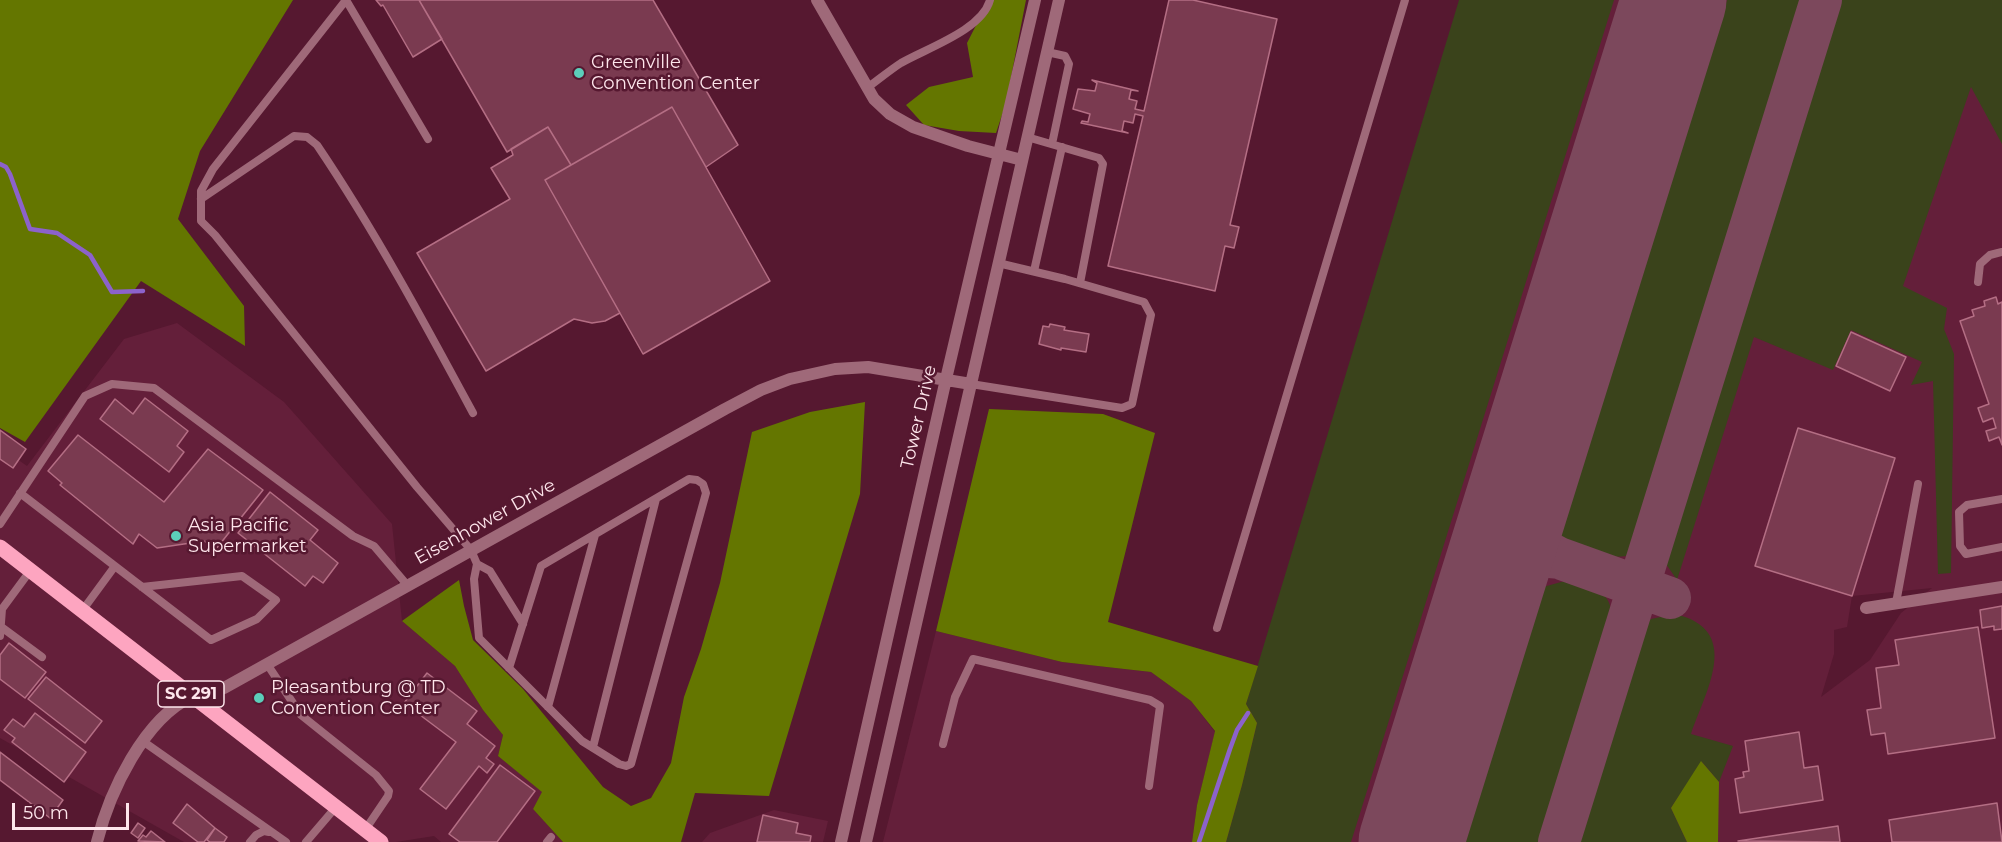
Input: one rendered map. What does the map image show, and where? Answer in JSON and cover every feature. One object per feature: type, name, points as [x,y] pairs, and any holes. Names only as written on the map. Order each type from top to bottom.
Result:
[{"type":"main road","name":"SC 291","points":[[0,547],[381,842]]},
{"type":"street","points":[[817,0],[874,99],[890,114],[913,127],[968,146],[1022,160]]},
{"type":"street","name":"Tower Drive","points":[[841,842],[1035,0]]},
{"type":"street","points":[[866,842],[1059,0]]},
{"type":"street","name":"Eisenhower Drive","points":[[97,842],[111,795],[122,774],[169,711],[193,696],[224,688],[761,390],[781,382],[835,369],[868,367],[971,384]]},
{"type":"street","points":[[1866,608],[2002,586]]},
{"type":"lane","points":[[428,139],[346,0],[213,169],[201,191],[201,221],[215,235],[410,478],[471,550],[477,564],[474,579],[479,638],[509,668],[582,741],[619,764],[626,766],[631,764],[706,493],[703,484],[689,479],[541,566],[509,668]]},
{"type":"lane","points":[[867,88],[900,64],[972,25],[988,10],[990,0]]},
{"type":"lane","points":[[1217,628],[1405,0]]},
{"type":"lane","points":[[1047,52],[1065,56],[1069,64],[1052,144]]},
{"type":"lane","points":[[201,199],[294,136],[307,137],[317,145],[363,218],[425,323],[473,414]]},
{"type":"lane","points":[[1027,137],[1099,158],[1104,164],[1080,283]]},
{"type":"lane","points":[[1034,271],[1062,147]]},
{"type":"lane","points":[[1978,282],[1980,264],[1990,255],[2002,252]]},
{"type":"lane","points":[[971,384],[1122,408],[1132,404],[1150,315],[1144,303],[1080,283],[998,263]]},
{"type":"lane","points":[[0,524],[85,396],[112,384],[154,388],[353,536],[374,546],[408,586]]},
{"type":"lane","points":[[1896,603],[1918,484]]},
{"type":"lane","points":[[20,493],[212,640],[256,619],[276,600],[242,576],[142,586]]},
{"type":"lane","points":[[593,747],[656,499]]},
{"type":"lane","points":[[2002,499],[1967,505],[1959,512],[1960,546],[1966,554],[2002,547]]},
{"type":"lane","points":[[548,707],[595,535]]},
{"type":"lane","points":[[477,564],[490,570],[523,624]]},
{"type":"lane","points":[[82,611],[115,566]]},
{"type":"lane","points":[[30,571],[2,609],[0,630],[42,657]]},
{"type":"lane","points":[[943,744],[956,697],[973,659],[1150,700],[1160,706],[1149,786]]},
{"type":"lane","points":[[267,664],[301,715],[376,775],[388,791],[388,796],[365,830]]},
{"type":"lane","points":[[144,742],[286,842]]},
{"type":"lane","points":[[306,842],[336,807]]},
{"type":"lane","points":[[250,842],[264,831],[270,832]]},
{"type":"shaded area","points":[[1470,0],[2002,0],[2002,842],[1718,842],[1718,802],[1706,842],[1210,842]],"holes":[[[1932,588],[1901,613],[1870,660],[1821,697],[1834,654],[1834,630],[1847,627],[1852,596]]]},
{"type":"shaded area","points":[[177,323],[284,402],[392,524],[402,621],[455,666],[483,710],[503,735],[498,756],[543,792],[533,809],[563,842],[441,842],[434,836],[396,842],[184,842],[0,738],[0,447],[27,466],[124,339]]},
{"type":"shaded area","points":[[936,631],[1062,662],[1151,672],[1191,701],[1215,732],[1197,805],[1192,842],[883,842]]},
{"type":"shaded area","points":[[774,810],[828,821],[823,842],[702,842],[710,833]]},
{"type":"green space","points":[[0,0],[293,0],[200,151],[178,219],[244,306],[245,346],[141,281],[25,442],[0,428]]},
{"type":"green space","points":[[989,0],[1026,0],[1006,103],[996,133],[959,131],[924,125],[906,105],[929,87],[973,77],[967,43]]},
{"type":"green space","points":[[1459,0],[1614,0],[1351,842],[1226,842],[1257,723],[1246,704]]},
{"type":"green space","points":[[1727,0],[1805,0],[1640,534],[1626,556],[1597,556],[1583,552],[1559,535]]},
{"type":"green space","points":[[1839,0],[2002,0],[2002,144],[1971,87],[1903,286],[1947,308],[1944,329],[1954,354],[1951,573],[1938,574],[1933,381],[1911,385],[1922,362],[1851,330],[1833,370],[1754,337],[1677,580],[1666,564]]},
{"type":"green space","points":[[865,402],[860,494],[769,796],[695,793],[681,842],[563,842],[533,809],[542,792],[498,756],[503,735],[483,710],[455,666],[402,621],[459,580],[473,640],[523,689],[603,787],[631,806],[651,798],[671,763],[684,697],[720,583],[752,432],[810,412]]},
{"type":"green space","points":[[989,409],[1103,414],[1155,433],[1108,622],[1258,666],[1246,704],[1257,723],[1226,842],[1192,842],[1197,805],[1215,731],[1191,701],[1151,672],[1062,662],[936,631]]},
{"type":"green space","points":[[1572,579],[1591,586],[1603,594],[1610,605],[1611,617],[1609,632],[1543,842],[1464,842],[1543,587]]},
{"type":"green space","points":[[1675,614],[1696,622],[1708,633],[1714,647],[1714,664],[1710,681],[1691,734],[1733,746],[1719,782],[1702,762],[1671,808],[1687,842],[1572,842],[1639,630],[1651,619]]},
{"type":"green space","points":[[1701,761],[1719,782],[1718,842],[1687,842],[1671,808]]},
{"type":"building","points":[[376,0],[419,0],[442,39],[413,57],[383,5],[381,6]]},
{"type":"building","name":"Greenville Convention Center","points":[[419,0],[653,0],[738,145],[706,167],[672,107],[571,165],[548,127],[507,152]]},
{"type":"building","points":[[1169,0],[1193,0],[1277,19],[1230,225],[1239,227],[1234,248],[1225,246],[1215,291],[1108,266],[1143,116],[1135,114],[1133,123],[1124,121],[1122,131],[1128,133],[1081,123],[1082,121],[1088,122],[1090,114],[1073,109],[1078,89],[1095,91],[1097,83],[1092,80],[1138,91],[1131,90],[1129,99],[1137,101],[1135,109],[1144,111]]},
{"type":"building","points":[[672,107],[770,281],[643,354],[545,180]]},
{"type":"building","points":[[548,127],[571,165],[545,180],[620,313],[605,321],[592,323],[574,319],[486,371],[417,253],[510,199],[491,168],[513,155],[511,149]]},
{"type":"building","points":[[1996,297],[1998,304],[2002,302],[2002,445],[1999,437],[1989,441],[1986,431],[1996,428],[1993,418],[1983,422],[1978,408],[1989,404],[1960,321],[1974,316],[1972,310],[1985,306],[1984,301]]},
{"type":"building","points":[[1050,324],[1065,327],[1064,330],[1089,334],[1086,352],[1061,348],[1061,350],[1039,344],[1043,326],[1049,327]]},
{"type":"building","points":[[1851,332],[1906,357],[1890,391],[1836,366]]},
{"type":"building","points":[[145,398],[188,431],[177,446],[184,452],[169,472],[100,419],[115,399],[133,414]]},
{"type":"building","points":[[1798,428],[1895,458],[1852,596],[1755,566]]},
{"type":"building","points":[[0,430],[26,449],[13,468],[0,459]]},
{"type":"building","points":[[78,435],[164,502],[208,449],[263,490],[216,549],[204,541],[157,548],[139,534],[133,544],[60,485],[62,483],[48,471]]},
{"type":"building","points":[[270,492],[318,530],[310,540],[338,563],[323,583],[313,576],[305,586],[238,533]]},
{"type":"building","points":[[2002,606],[2002,629],[1994,630],[1994,626],[1982,628],[1980,610]]},
{"type":"building","points":[[1978,627],[1995,738],[1888,754],[1885,733],[1871,735],[1867,710],[1881,708],[1876,668],[1899,665],[1895,640]]},
{"type":"building","points":[[9,643],[46,672],[25,698],[0,679],[0,655]]},
{"type":"building","points":[[427,673],[477,711],[467,724],[495,746],[486,758],[494,764],[487,773],[479,766],[446,809],[420,789],[456,742],[404,703]]},
{"type":"building","points":[[46,677],[102,721],[85,743],[28,699]]},
{"type":"building","points":[[35,713],[86,752],[64,782],[12,742],[15,738],[4,730],[13,719],[24,727]]},
{"type":"building","points":[[1799,732],[1804,768],[1818,766],[1823,800],[1740,813],[1735,779],[1744,777],[1743,772],[1749,771],[1745,741]]},
{"type":"building","points":[[0,752],[63,800],[50,818],[0,780]]},
{"type":"building","points":[[500,765],[535,791],[497,842],[460,842],[449,834]]},
{"type":"building","points":[[1997,803],[2002,842],[1892,842],[1889,820]]},
{"type":"building","points":[[187,804],[215,828],[204,842],[198,842],[173,823]]},
{"type":"building","points":[[763,815],[798,823],[796,833],[811,836],[810,842],[757,842]]},
{"type":"building","points":[[138,823],[145,828],[138,838],[131,833]]},
{"type":"building","points":[[1838,826],[1840,842],[1738,841]]},
{"type":"building","points":[[215,828],[227,837],[224,842],[207,840]]},
{"type":"building","points":[[151,831],[165,842],[138,841]]},
{"type":"waterway","points":[[0,164],[6,167],[10,174],[30,229],[57,233],[90,255],[112,292],[143,291]]},
{"type":"waterway","points":[[1199,842],[1237,730],[1248,713]]},
{"type":"taxiway","points":[[1659,49],[1672,0]]},
{"type":"taxiway","points":[[1559,842],[1821,0]]},
{"type":"taxiway","points":[[1521,491],[1519,513],[1521,525],[1525,534],[1540,548],[1559,558],[1670,598]]},
{"type":"taxiway","points":[[1490,588],[1504,570],[1519,560],[1537,557],[1559,558]]},
{"type":"runway","points":[[1411,842],[1674,0]]},
{"type":"place","name":"Greenville Convention Center","points":[[579,73]]},
{"type":"place","name":"Asia Pacific Supermarket","points":[[176,536]]},
{"type":"place","name":"Pleasantburg @ TD Convention Center","points":[[259,698]]}]
